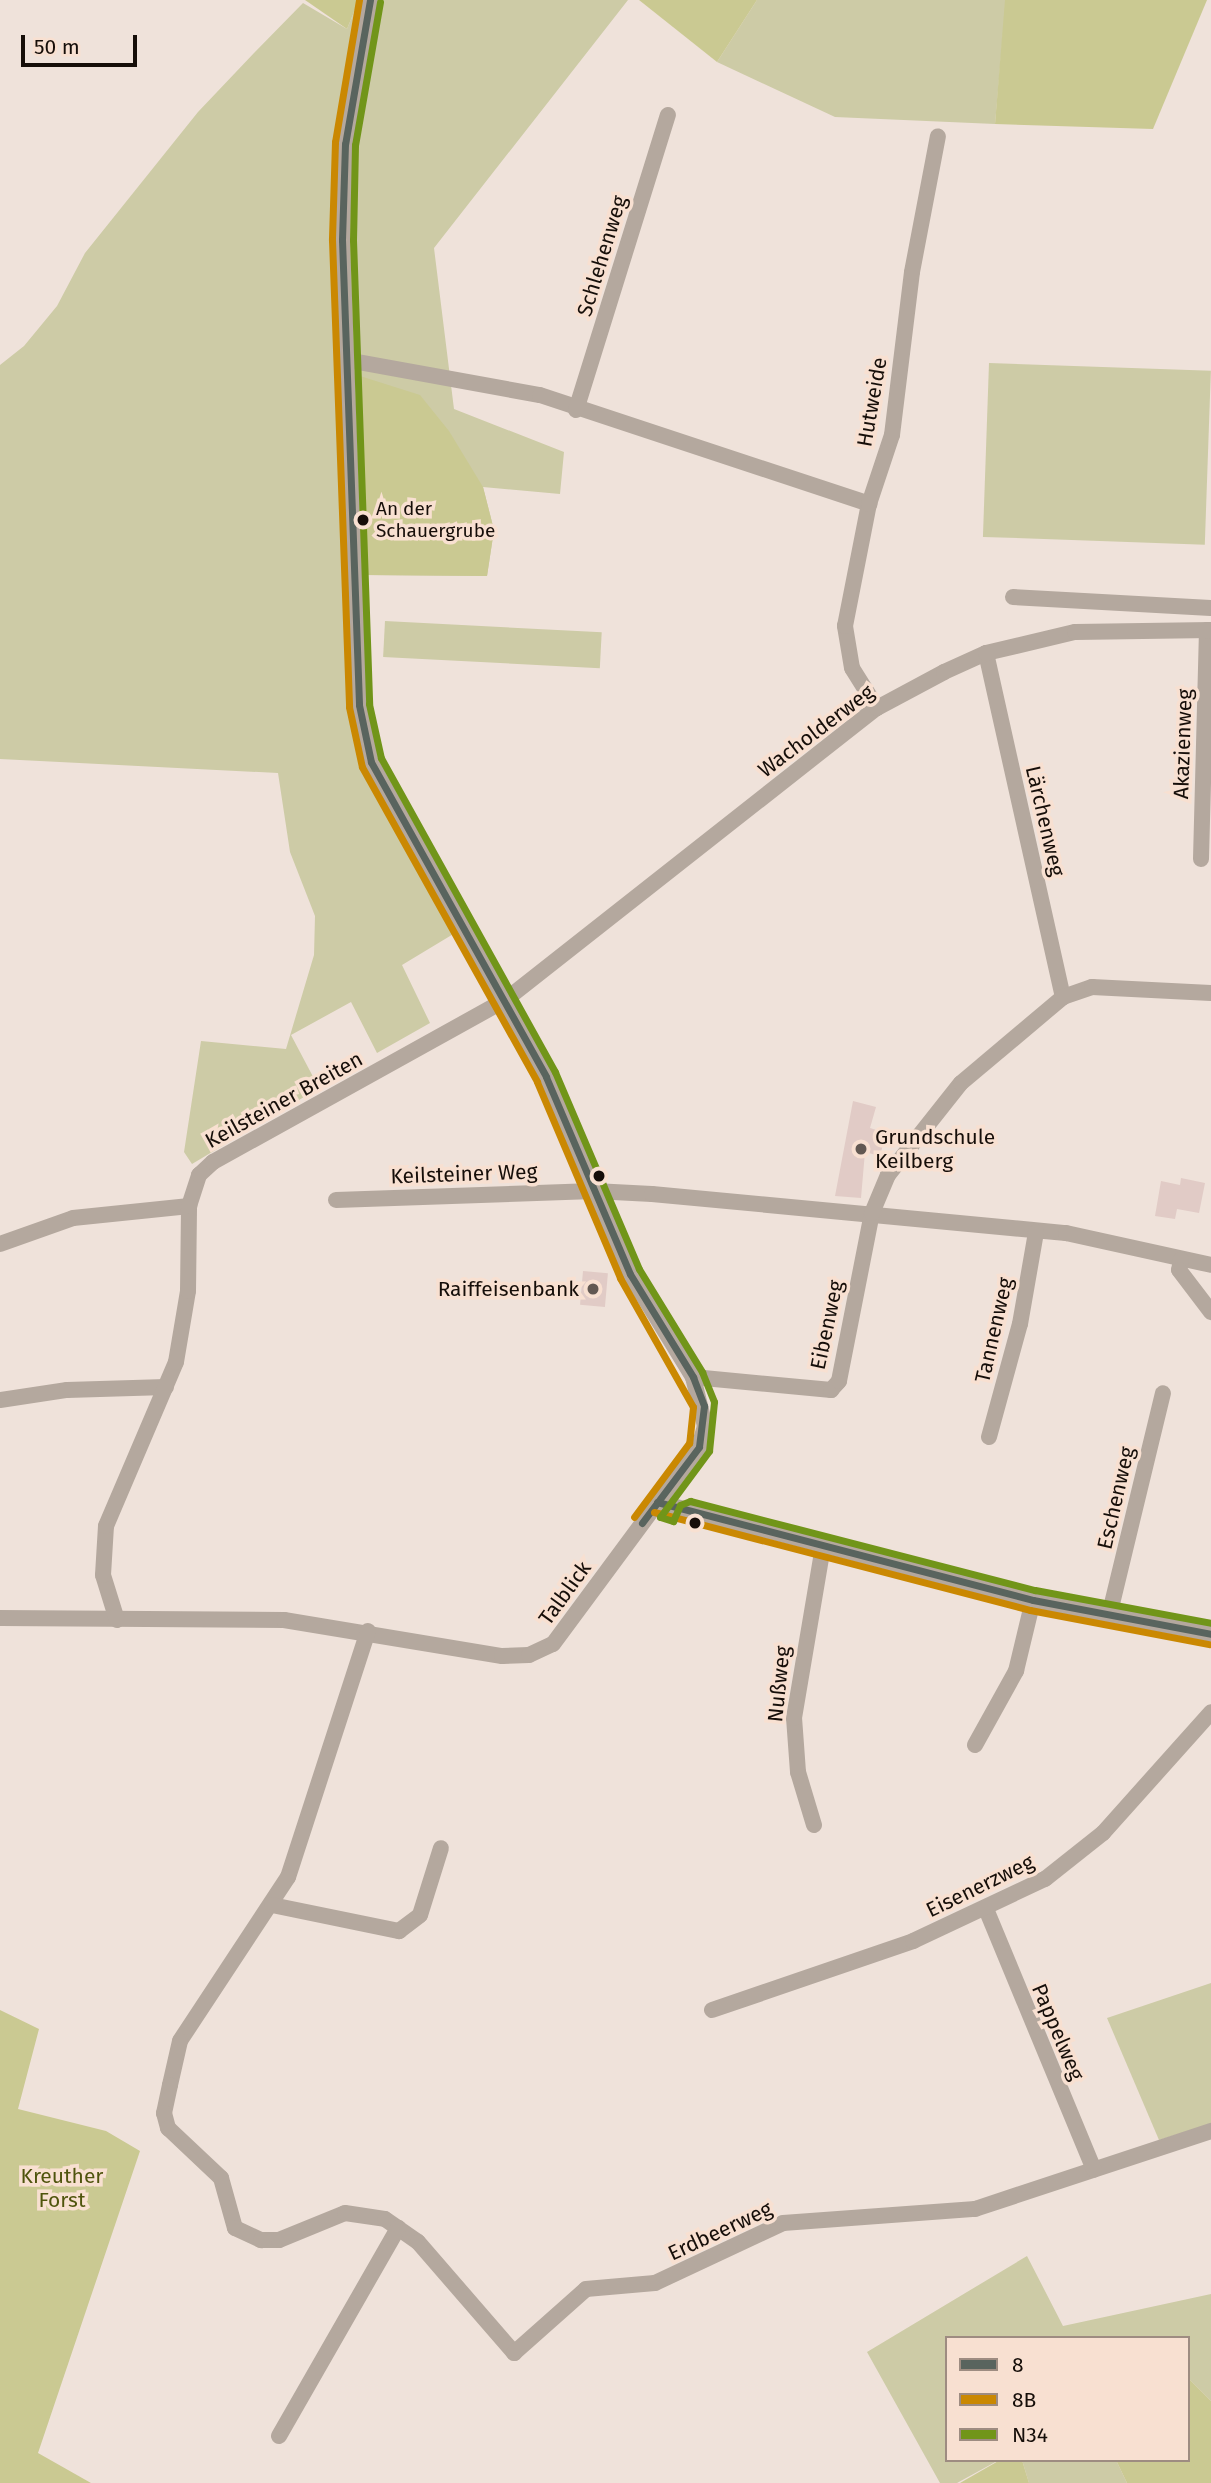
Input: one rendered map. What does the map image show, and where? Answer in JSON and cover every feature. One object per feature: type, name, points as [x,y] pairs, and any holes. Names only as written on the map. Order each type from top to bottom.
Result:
[{"type":"street","name":"Talblick","points":[[0,1618],[249,1618],[368,1631],[502,1656],[543,1650],[553,1644],[699,1447],[705,1426],[693,1377],[630,1274],[562,1109],[371,762],[359,705],[346,360],[345,144],[370,0]]},
{"type":"street","name":"Schlehenweg","points":[[576,410],[668,115]]},
{"type":"street","name":"Hutweide","points":[[877,708],[852,668],[845,626],[869,504],[892,435],[912,272],[938,136]]},
{"type":"street","points":[[346,360],[479,380],[869,504]]},
{"type":"street","points":[[1013,597],[1211,608]]},
{"type":"street","name":"Wacholderweg","points":[[504,1001],[877,708],[986,653],[1075,632],[1209,630]]},
{"type":"street","name":"Akazienweg","points":[[1201,859],[1209,630]]},
{"type":"street","name":"Lärchenweg","points":[[986,653],[1063,997]]},
{"type":"street","points":[[872,1213],[888,1175],[961,1083],[1063,997],[1092,987],[1211,993]]},
{"type":"street","name":"Keilsteiner Breiten","points":[[117,1619],[103,1575],[106,1526],[166,1387],[184,1333],[189,1206],[199,1175],[213,1162],[504,1001]]},
{"type":"street","name":"Keilsteiner Weg","points":[[336,1200],[594,1191],[872,1213],[1066,1233],[1211,1265]]},
{"type":"street","points":[[0,1244],[85,1215],[189,1206]]},
{"type":"street","name":"Eibenweg","points":[[693,1377],[831,1390],[839,1381],[872,1213]]},
{"type":"street","name":"Tannenweg","points":[[989,1437],[1020,1324],[1036,1232]]},
{"type":"street","points":[[1181,1260],[1180,1270],[1211,1312]]},
{"type":"street","points":[[0,1400],[67,1390],[166,1387]]},
{"type":"street","name":"Eschenweg","points":[[1110,1612],[1163,1393]]},
{"type":"street","points":[[657,1502],[1033,1600],[1110,1612],[1211,1634]]},
{"type":"street","name":"Nußweg","points":[[814,1825],[798,1772],[794,1718],[823,1547]]},
{"type":"street","points":[[975,1745],[1016,1671],[1033,1600]]},
{"type":"street","points":[[279,2436],[398,2228],[362,2211],[345,2213],[279,2240],[261,2240],[235,2228],[221,2178],[168,2128],[164,2113],[180,2041],[288,1877],[368,1631]]},
{"type":"street","name":"Eisenerzweg","points":[[712,2010],[913,1941],[1045,1880],[1103,1833],[1211,1712]]},
{"type":"street","points":[[272,1905],[399,1931],[420,1914],[441,1848]]},
{"type":"street","name":"Pappelweg","points":[[986,1909],[1094,2170]]},
{"type":"street","name":"Erdbeerweg","points":[[398,2228],[418,2242],[514,2353],[586,2288],[655,2283],[783,2223],[975,2209],[1211,2131]]},
{"type":"shaded area","points":[[359,0],[628,0],[434,248],[454,409],[564,452],[560,494],[483,487],[494,530],[487,576],[365,575],[368,709],[382,757],[367,757],[460,930],[402,965],[430,1023],[377,1053],[351,1002],[291,1035],[319,1088],[192,1164],[184,1152],[201,1041],[286,1049],[314,955],[315,916],[290,852],[278,773],[0,759],[0,365],[24,346],[57,306],[85,253],[198,112],[303,3],[347,29]]},
{"type":"shaded area","points":[[757,0],[1006,0],[995,124],[835,117],[717,62]]},
{"type":"shaded area","points":[[989,363],[1211,371],[1205,545],[983,537]]},
{"type":"shaded area","points":[[385,621],[602,632],[600,668],[383,657]]},
{"type":"shaded area","points":[[1211,1983],[1211,2124],[1159,2140],[1107,2018]]},
{"type":"shaded area","points":[[1027,2256],[1063,2326],[1211,2294],[1211,2401],[1190,2380],[1190,2336],[945,2336],[945,2462],[995,2462],[957,2483],[940,2483],[867,2352]]},
{"type":"shaded area","points":[[1023,2462],[1117,2462],[1127,2483],[1029,2483]]},
{"type":"green space","points":[[305,0],[359,0],[347,29]]},
{"type":"green space","points":[[639,0],[757,0],[717,62]]},
{"type":"green space","points":[[1005,0],[1207,0],[1153,129],[995,124]]},
{"type":"green space","points":[[360,376],[420,395],[449,431],[483,487],[494,530],[487,576],[365,575]]},
{"type":"green space","name":"Kreuther Forst","points":[[0,2010],[39,2029],[18,2109],[106,2131],[140,2151],[38,2453],[91,2483],[0,2483]]},
{"type":"green space","points":[[1190,2380],[1211,2401],[1211,2483],[1127,2483],[1117,2462],[1190,2462]]},
{"type":"green space","points":[[997,2462],[1023,2462],[1029,2483],[960,2483]]},
{"type":"building","name":"Grundschule Keilberg","points":[[853,1101],[876,1107],[870,1128],[886,1133],[880,1156],[865,1152],[861,1198],[835,1196]]},
{"type":"building","points":[[1181,1178],[1205,1183],[1199,1213],[1177,1209],[1175,1219],[1155,1216],[1161,1181],[1180,1185]]},
{"type":"building","name":"Raiffeisenbank","points":[[583,1271],[608,1273],[605,1307],[580,1305]]},
{"type":"transit line","name":"8B","points":[[359,0],[335,142],[332,240],[349,707],[362,767],[537,1082],[620,1278],[693,1407],[689,1443],[634,1517]]},
{"type":"transit line","name":"8","points":[[370,0],[345,144],[342,240],[359,705],[371,762],[546,1077],[630,1274],[693,1377],[704,1406],[699,1447],[642,1523]]},
{"type":"transit line","name":"N34","points":[[380,2],[355,145],[353,240],[369,704],[381,758],[555,1072],[639,1269],[702,1372],[714,1402],[709,1451],[660,1517],[673,1521],[680,1505],[690,1501],[1035,1590],[1211,1623]]},
{"type":"transit line","name":"8","points":[[657,1502],[1033,1600],[1211,1634]]},
{"type":"transit line","name":"8B","points":[[654,1512],[1030,1610],[1209,1644]]},
{"type":"place","name":"An der Schauergrube","points":[[363,520]]},
{"type":"place","name":"Grundschule Keilberg","points":[[861,1149]]},
{"type":"place","name":"Raiffeisenbank","points":[[593,1289]]}]
